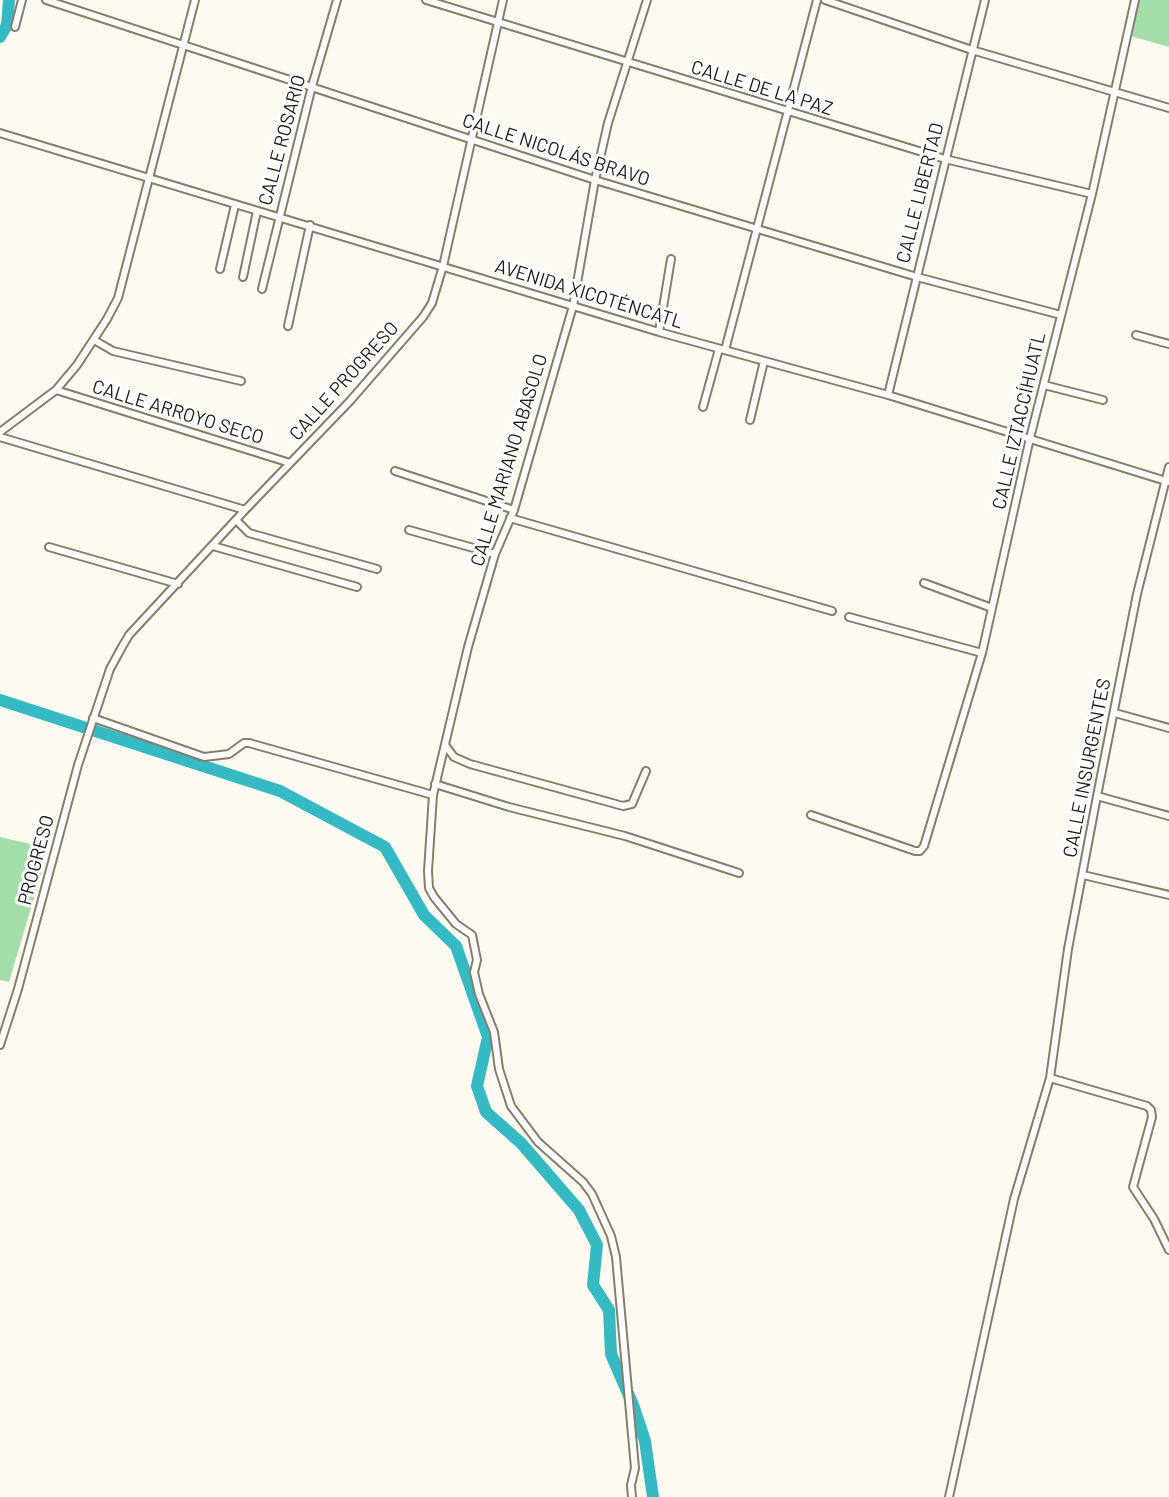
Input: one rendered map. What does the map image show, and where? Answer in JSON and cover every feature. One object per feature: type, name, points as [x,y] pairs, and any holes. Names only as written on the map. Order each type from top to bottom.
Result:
[{"type":"street","points":[[15,27],[22,0]]},
{"type":"street","name":"CALLE NICOLÁS BRAVO","points":[[47,0],[595,180],[916,277],[1061,315]]},
{"type":"street","points":[[0,432],[56,390],[94,340],[118,298],[195,0]]},
{"type":"street","name":"CALLE ROSARIO","points":[[262,289],[278,217],[337,0]]},
{"type":"street","name":"CALLE DE LA PAZ","points":[[426,0],[945,159],[1092,194]]},
{"type":"street","name":"CALLE PROGRESO","points":[[92,720],[110,669],[130,635],[350,401],[432,303],[473,140],[503,0]]},
{"type":"street","name":"CALLE MARIANO ABASOLO","points":[[632,1497],[631,1485],[635,1468],[616,1257],[611,1236],[592,1194],[583,1182],[538,1142],[511,1106],[499,1069],[494,1032],[474,972],[477,960],[475,942],[469,931],[456,924],[429,887],[433,795],[444,745],[495,554],[514,510],[573,306],[595,180],[646,0]]},
{"type":"street","points":[[703,407],[758,229],[817,0]]},
{"type":"street","points":[[825,0],[972,50],[1169,108]]},
{"type":"street","name":"CALLE LIBERTAD","points":[[888,395],[985,0]]},
{"type":"street","name":"CALLE IZTACCÍHUATL","points":[[811,815],[915,851],[924,846],[982,653],[1030,438],[1092,194],[1135,0]]},
{"type":"street","name":"AVENIDA XICOTÉNCATL","points":[[0,133],[659,332],[888,395],[1167,482]]},
{"type":"street","points":[[220,269],[235,205]]},
{"type":"street","points":[[243,277],[257,211]]},
{"type":"street","points":[[288,326],[310,225]]},
{"type":"street","points":[[659,332],[671,259]]},
{"type":"street","points":[[1136,335],[1169,344]]},
{"type":"street","points":[[94,340],[113,351],[241,381]]},
{"type":"street","points":[[750,420],[764,361]]},
{"type":"street","points":[[1044,385],[1103,400]]},
{"type":"street","name":"CALLE ARROYO SECO","points":[[56,390],[290,463]]},
{"type":"street","points":[[0,437],[245,510]]},
{"type":"street","name":"CALLE INSURGENTES","points":[[949,1497],[1014,1199],[1050,1078],[1068,950],[1097,796],[1137,594],[1169,467]]},
{"type":"street","points":[[395,471],[514,510]]},
{"type":"street","points":[[510,518],[832,611]]},
{"type":"street","points":[[236,520],[249,533],[377,569]]},
{"type":"street","points":[[409,530],[495,554]]},
{"type":"street","points":[[213,546],[357,587]]},
{"type":"street","points":[[49,547],[178,584]]},
{"type":"street","points":[[924,583],[992,608]]},
{"type":"street","points":[[849,617],[982,653]]},
{"type":"street","points":[[1115,713],[1169,728]]},
{"type":"street","points":[[92,720],[204,757],[229,754],[243,743],[249,743],[433,795]]},
{"type":"street","name":"PROGRESO","points":[[0,1045],[92,720]]},
{"type":"street","points":[[444,745],[454,757],[470,764],[623,806],[632,804],[646,771]]},
{"type":"street","points":[[435,784],[509,807],[625,836],[739,873]]},
{"type":"street","points":[[1097,796],[1169,816]]},
{"type":"street","points":[[1083,875],[1169,895]]},
{"type":"street","points":[[1050,1078],[1147,1105],[1152,1110],[1133,1187],[1154,1219],[1169,1250]]},
{"type":"green space","points":[[1135,0],[1169,0],[1169,47],[1127,35]]},
{"type":"green space","points":[[0,837],[31,844],[30,858],[45,861],[9,982],[0,980]]},
{"type":"waterway","points":[[0,37],[7,25],[9,0]]},
{"type":"waterway","points":[[0,700],[280,791],[385,847],[424,915],[456,946],[488,1037],[477,1086],[486,1112],[521,1143],[579,1210],[597,1245],[593,1285],[609,1310],[611,1354],[645,1441],[653,1497]]}]
